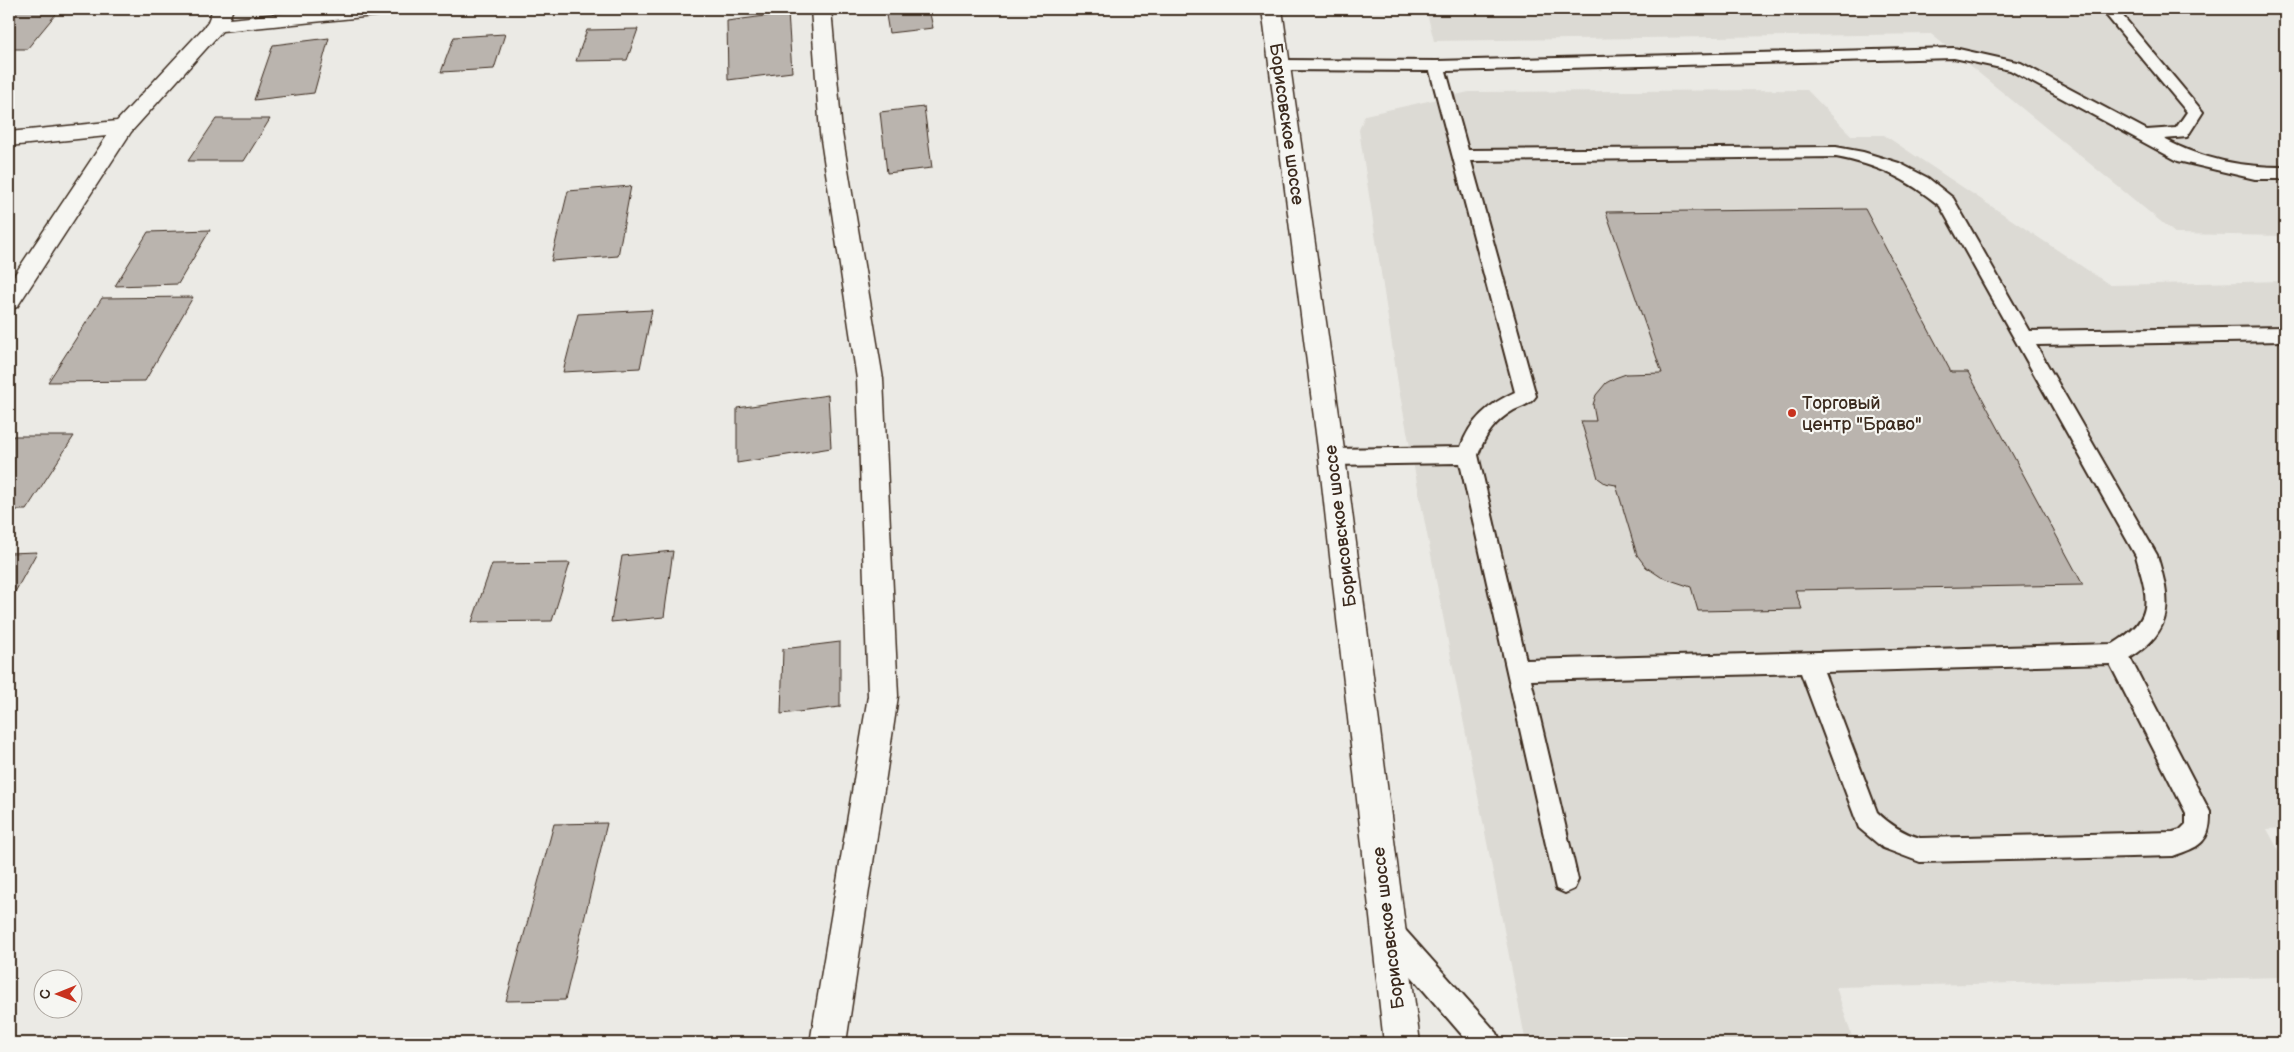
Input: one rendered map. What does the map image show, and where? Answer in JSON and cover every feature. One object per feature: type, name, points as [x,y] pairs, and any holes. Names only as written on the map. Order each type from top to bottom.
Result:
[{"type":"street","points":[[9,301],[123,127],[220,17],[384,9]]},
{"type":"street","points":[[820,9],[831,133],[870,379],[884,696],[828,1043]]},
{"type":"street","name":"Борисовское шоссе","points":[[1272,9],[1332,456],[1402,1043]]},
{"type":"street","points":[[9,139],[123,127]]},
{"type":"lane","points":[[2110,9],[2196,112],[2181,133],[2144,135]]},
{"type":"lane","points":[[1279,65],[1437,66],[1954,53],[2015,66],[2184,157],[2255,173],[2285,172]]},
{"type":"lane","points":[[1437,66],[1526,396],[1507,404],[1489,416],[1474,434],[1468,455],[1564,880]]},
{"type":"lane","points":[[1462,156],[1836,152],[1863,157],[1893,167],[1922,182],[1947,202],[2146,555],[2158,594],[2154,622],[2136,643],[2116,654],[1517,670]]},
{"type":"lane","points":[[2023,338],[2285,334]]},
{"type":"lane","points":[[1332,456],[1468,455]]},
{"type":"lane","points":[[1808,661],[1868,820],[1881,834],[1902,846],[1920,850],[2173,844],[2188,839],[2198,828],[2198,812],[2116,654]]},
{"type":"lane","points":[[1388,929],[1486,1043]]},
{"type":"shaded area","points":[[1426,9],[2285,9],[2285,236],[2176,234],[1931,34],[1434,41]]},
{"type":"shaded area","points":[[1807,90],[1851,135],[1884,135],[2110,285],[2285,281],[2285,828],[2267,829],[2285,862],[2285,977],[1836,987],[1854,1043],[1526,1043],[1399,390],[1359,130],[1365,115],[1469,92]]},
{"type":"building","points":[[9,9],[60,9],[27,49],[9,49]]},
{"type":"building","points":[[885,9],[929,9],[933,28],[889,33]]},
{"type":"building","points":[[788,13],[792,72],[728,80],[727,21]]},
{"type":"building","points":[[638,29],[627,60],[576,61],[587,30]]},
{"type":"building","points":[[505,34],[494,69],[441,72],[454,37]]},
{"type":"building","points":[[329,38],[314,93],[254,100],[273,45]]},
{"type":"building","points":[[924,107],[932,168],[887,173],[880,112]]},
{"type":"building","points":[[216,119],[270,119],[244,161],[188,161]]},
{"type":"building","points":[[631,186],[618,256],[551,261],[568,191]]},
{"type":"building","name":"Торговый центр \"Браво\"","points":[[1865,209],[1951,372],[1968,372],[2083,585],[1795,590],[1802,609],[1698,611],[1691,587],[1661,577],[1646,567],[1637,555],[1616,485],[1605,483],[1598,478],[1581,421],[1596,421],[1593,405],[1596,395],[1606,383],[1626,374],[1662,373],[1606,212]]},
{"type":"building","points":[[210,230],[178,284],[115,286],[148,232]]},
{"type":"building","points":[[193,297],[145,381],[48,382],[102,298]]},
{"type":"building","points":[[652,310],[640,368],[563,372],[578,314]]},
{"type":"building","points":[[828,395],[831,448],[737,463],[737,408]]},
{"type":"building","points":[[13,436],[74,436],[26,510],[9,510],[9,443]]},
{"type":"building","points":[[673,551],[664,617],[611,622],[622,556]]},
{"type":"building","points":[[37,552],[9,603],[9,553]]},
{"type":"building","points":[[570,563],[552,621],[472,622],[492,564]]},
{"type":"building","points":[[840,642],[840,707],[781,714],[783,649]]},
{"type":"building","points":[[607,823],[565,1000],[506,1001],[554,824]]},
{"type":"place","name":"Торговый центр \"Браво\"","points":[[1792,413]]}]
